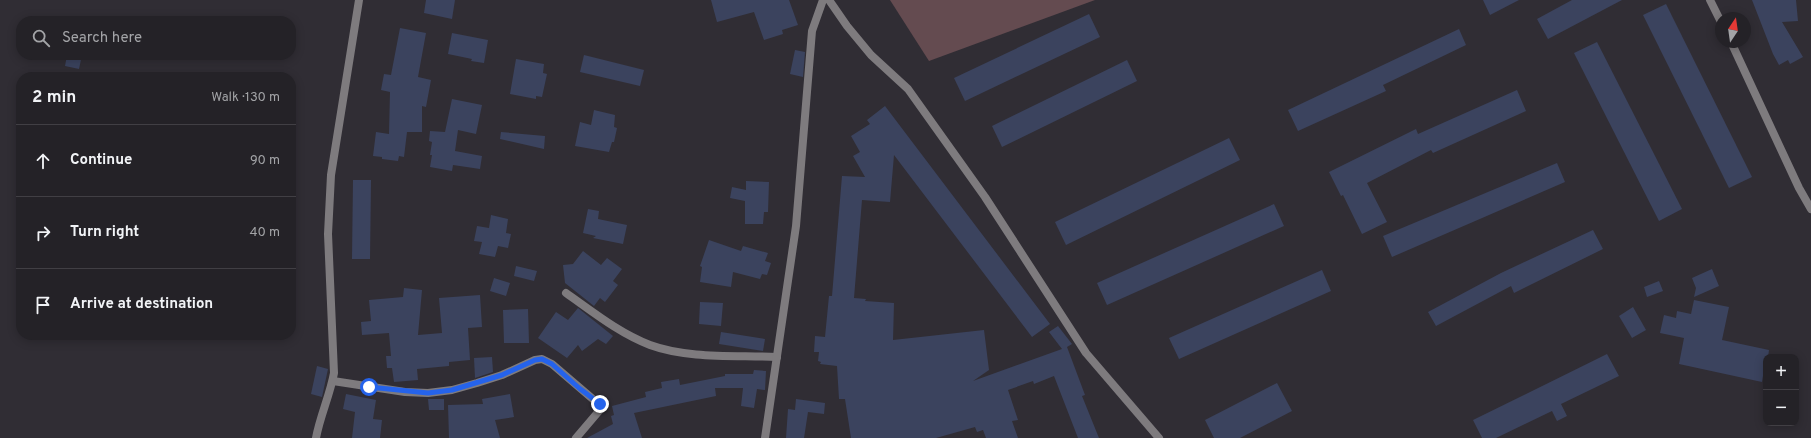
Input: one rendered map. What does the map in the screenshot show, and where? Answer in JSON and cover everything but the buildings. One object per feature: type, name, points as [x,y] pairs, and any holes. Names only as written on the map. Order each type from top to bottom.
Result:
[{"type":"street","points":[[316,438],[320,418],[333,381],[334,373],[328,234],[331,175],[359,0]]},
{"type":"street","points":[[765,438],[796,226],[812,31],[823,0]]},
{"type":"street","points":[[829,0],[846,26],[871,55],[908,89],[985,197],[1086,353],[1159,438]]},
{"type":"street","points":[[1710,0],[1716,12]]},
{"type":"street","points":[[1734,48],[1799,188],[1811,209]]},
{"type":"street","points":[[566,293],[626,334],[650,345],[698,354],[777,357]]},
{"type":"street","points":[[333,381],[405,392],[428,393],[452,390],[477,383],[502,375],[535,360],[542,359],[552,364],[600,404],[601,408],[599,411],[576,438]]},
{"type":"shaded area","points":[[890,0],[1095,0],[929,61]]},
{"type":"route","points":[[369,387],[405,392],[428,393],[452,390],[502,375],[535,360],[542,359],[552,364],[592,399],[600,404]]}]
